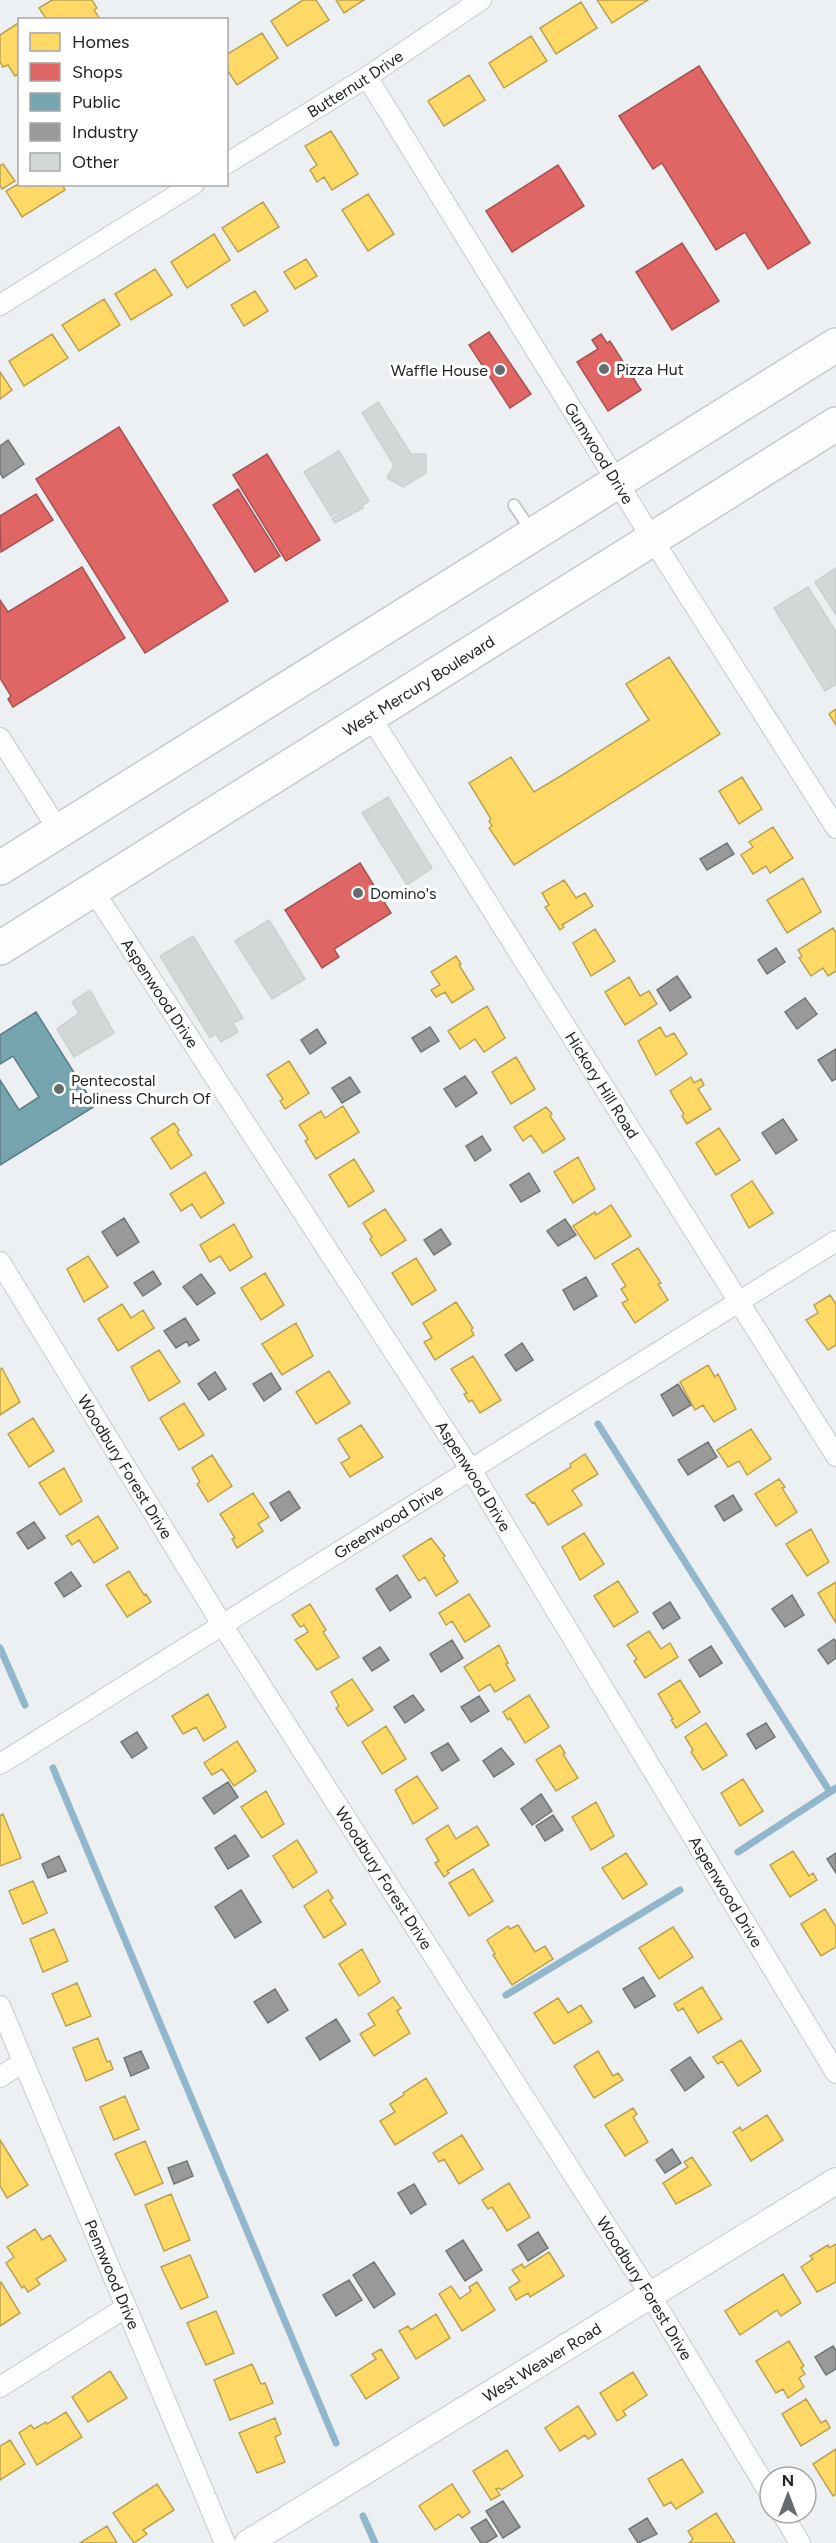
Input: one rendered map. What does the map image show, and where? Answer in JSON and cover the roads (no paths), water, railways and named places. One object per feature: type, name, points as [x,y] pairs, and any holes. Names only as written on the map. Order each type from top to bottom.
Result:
[{"type":"highway","points":[[0,868],[836,345]]},
{"type":"highway","name":"West Mercury Boulevard","points":[[0,948],[836,424]]},
{"type":"street","name":"Butternut Drive","points":[[228,163],[367,77],[481,0]]},
{"type":"street","name":"Gumwood Drive","points":[[367,77],[653,540],[836,828]]},
{"type":"street","points":[[0,305],[191,186]]},
{"type":"street","name":"Hickory Hill Road","points":[[370,716],[836,1456]]},
{"type":"street","points":[[0,738],[59,831]]},
{"type":"street","name":"Aspenwood Drive","points":[[93,890],[471,1470],[836,2073]]},
{"type":"street","name":"Greenwood Drive","points":[[0,1764],[836,1241]]},
{"type":"street","name":"Woodbury Forest Drive","points":[[0,1262],[223,1626],[651,2296],[758,2474]]},
{"type":"street","name":"Pennwood Drive","points":[[0,2006],[225,2543]]},
{"type":"street","points":[[0,2076],[23,2062]]},
{"type":"street","name":"West Weaver Road","points":[[248,2543],[836,2181]]},
{"type":"street","points":[[0,2387],[125,2308]]},
{"type":"street","points":[[789,2525],[800,2543]]},
{"type":"lane","points":[[514,505],[534,534]]},
{"type":"waterway","points":[[598,1424],[830,1792]]},
{"type":"waterway","points":[[0,1648],[25,1705]]},
{"type":"waterway","points":[[53,1768],[336,2443]]},
{"type":"waterway","points":[[738,1852],[836,1788]]},
{"type":"waterway","points":[[506,1995],[680,1890]]},
{"type":"waterway","points":[[363,2516],[375,2543]]},
{"type":"place","name":"Pizza Hut","points":[[604,369]]},
{"type":"place","name":"Waffle House","points":[[500,370]]},
{"type":"place","name":"Domino's","points":[[358,893]]},
{"type":"place","name":"Pentecostal Holiness Church Of","points":[[59,1089]]}]
